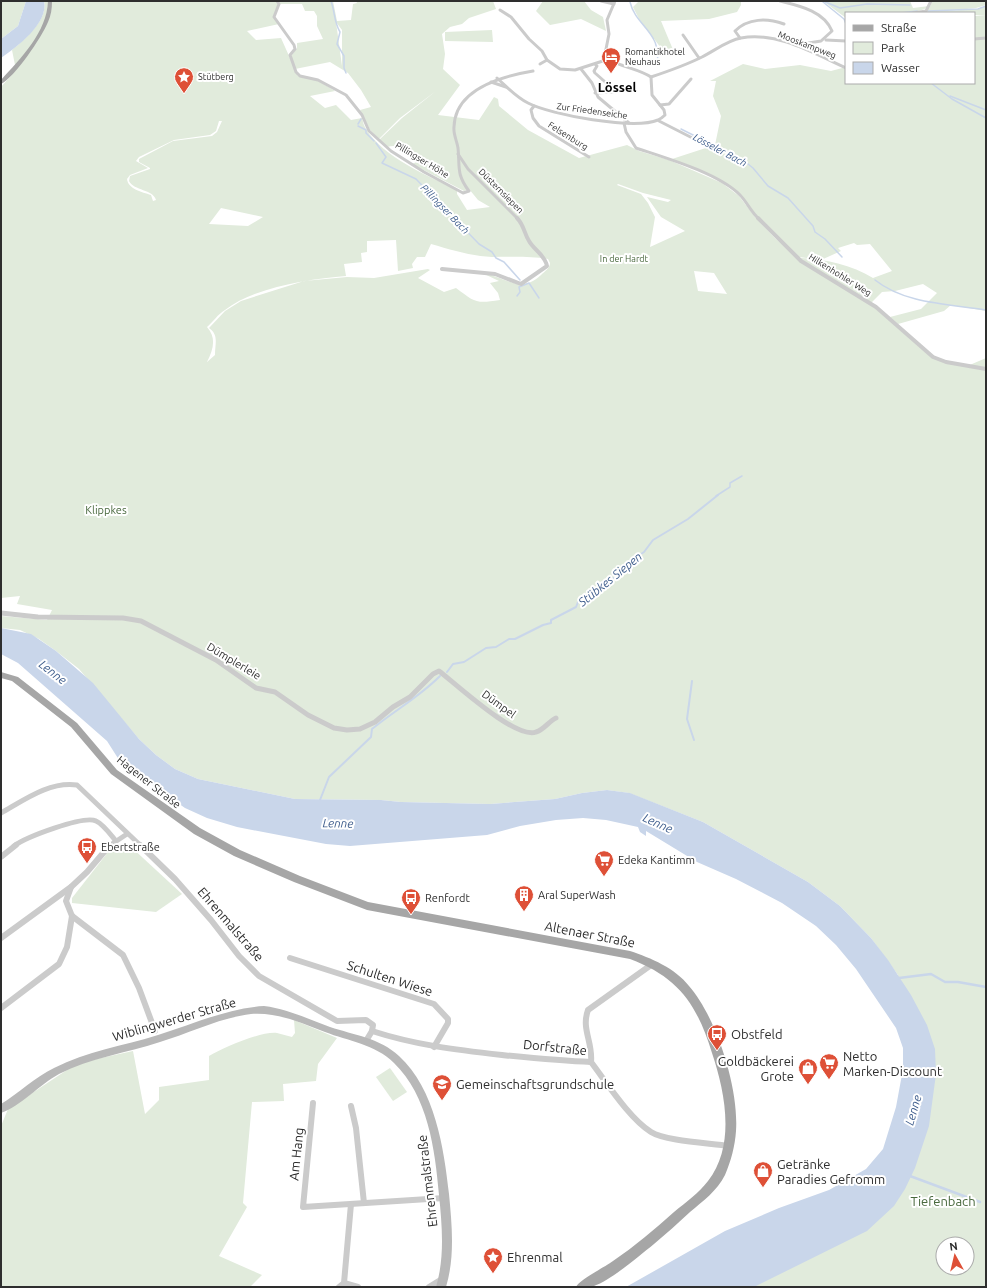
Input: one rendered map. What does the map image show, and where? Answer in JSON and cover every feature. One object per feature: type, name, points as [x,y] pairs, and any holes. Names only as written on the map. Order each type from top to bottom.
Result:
[{"type":"main road","points":[[1,83],[28,49],[48,17],[50,1]]},
{"type":"main road","name":"Hagener Straße","points":[[1,675],[15,679],[74,724],[114,772],[197,831],[237,853]]},
{"type":"main road","name":"Altenaer Straße","points":[[237,853],[304,882],[366,906],[630,955],[668,973],[686,988],[702,1011],[709,1026],[720,1060],[730,1120],[729,1146],[722,1170],[716,1181],[708,1190],[628,1259],[602,1277],[582,1287]]},
{"type":"main road","name":"Wiblingwerder Straße","points":[[1,1109],[55,1071],[85,1058],[156,1039],[223,1017],[251,1010],[266,1010],[284,1013],[341,1034],[366,1041]]},
{"type":"main road","name":"Ehrenmalstraße","points":[[366,1041],[384,1050],[396,1059],[409,1075],[420,1093],[431,1118],[435,1132],[444,1198],[447,1258],[446,1276],[441,1287]]},
{"type":"street","name":"Pillingser Höhe","points":[[277,1],[279,4],[274,17],[294,45],[295,49],[290,55],[296,72],[300,76],[318,80],[346,95],[362,114],[369,131],[391,151],[424,172],[463,193],[468,193],[469,191],[462,184],[458,171],[458,154]]},
{"type":"street","points":[[601,1],[614,3],[607,20],[609,34],[604,50],[605,56],[617,64],[644,72],[651,77],[652,95],[665,115],[659,121],[714,149]]},
{"type":"street","points":[[780,1],[807,9],[825,19],[831,26],[832,31],[826,40]]},
{"type":"street","points":[[917,12],[926,10],[931,1]]},
{"type":"street","points":[[500,10],[516,21],[528,38],[540,49],[547,60],[560,69],[570,71],[581,69],[609,60]]},
{"type":"street","points":[[740,38],[735,30],[748,22],[764,20],[784,24]]},
{"type":"street","points":[[683,35],[700,58]]},
{"type":"street","name":"Mooskampweg","points":[[651,77],[665,74],[740,38],[755,37],[772,39],[793,45],[845,68]]},
{"type":"street","points":[[975,39],[986,38]]},
{"type":"street","points":[[793,45],[815,44],[826,40],[845,41]]},
{"type":"street","points":[[540,64],[547,60]]},
{"type":"street","points":[[595,64],[597,66],[594,71],[595,73],[612,88],[613,92],[595,93]]},
{"type":"street","points":[[581,69],[592,83],[595,93],[605,104],[629,123]]},
{"type":"street","points":[[458,154],[454,127],[457,114],[470,96],[497,78],[533,71]]},
{"type":"street","name":"Zur Friedenseiche","points":[[497,78],[506,87],[534,106],[568,116],[624,123],[648,124],[659,121]]},
{"type":"street","points":[[660,106],[669,104],[691,79]]},
{"type":"street","name":"Zur Friedenseiche","points":[[491,82],[506,87]]},
{"type":"street","name":"Felsenburg","points":[[534,106],[531,114],[538,124],[562,141],[580,150],[589,157]]},
{"type":"street","name":"Hilkenhohler Weg","points":[[624,123],[626,132],[636,148],[723,182],[740,195],[756,217],[801,260],[820,274],[876,307],[933,357],[946,362],[986,369]]},
{"type":"street","name":"Düsternsiepen","points":[[442,270],[495,274],[521,284],[526,282],[547,266],[546,262],[528,240],[523,224],[468,169],[458,154]]},
{"type":"street","name":"Dümplerleie","points":[[1,613],[38,617],[123,618],[141,621],[216,660],[256,688],[275,692],[308,715],[334,728],[347,730],[360,729],[375,722],[393,707],[410,697],[433,674]]},
{"type":"street","name":"Dümpel","points":[[433,674],[439,671],[503,722],[523,732],[534,733],[538,731],[548,720],[556,718]]},
{"type":"street","name":"Ehrenmalstraße","points":[[1,813],[50,787],[65,784],[76,785],[87,793],[127,834],[175,879],[211,920],[239,956],[260,976],[337,1021],[344,1023],[366,1019],[371,1021],[373,1025],[372,1031]]},
{"type":"street","points":[[1,857],[21,841],[33,835],[87,819],[97,821],[116,841]]},
{"type":"street","points":[[1,938],[71,887],[116,841],[127,834]]},
{"type":"street","points":[[1,1008],[62,959],[70,942],[72,916],[66,901],[71,887]]},
{"type":"street","points":[[72,916],[123,955],[139,988],[154,1031]]},
{"type":"street","name":"Schulten Wiese","points":[[290,958],[434,1004],[448,1019],[448,1023],[434,1047]]},
{"type":"street","points":[[591,1062],[592,1050],[584,1021],[585,1015],[595,1004],[651,965]]},
{"type":"street","points":[[366,1041],[372,1031]]},
{"type":"street","name":"Dorfstraße","points":[[372,1031],[403,1041],[434,1047],[563,1061],[591,1062],[629,1111],[651,1132],[670,1140],[688,1140],[729,1146]]},
{"type":"street","name":"Am Hang","points":[[314,1103],[303,1207],[351,1204]]},
{"type":"street","points":[[351,1106],[356,1128],[364,1203]]},
{"type":"street","points":[[358,1287],[342,1285],[351,1204],[444,1198]]},
{"type":"street","points":[[429,1287],[446,1276]]},
{"type":"green space","points":[[1,1],[26,1],[18,26],[1,39]]},
{"type":"green space","points":[[44,1],[277,1],[278,4],[273,17],[279,24],[247,31],[256,40],[281,38],[298,76],[317,80],[335,91],[310,96],[325,108],[336,105],[351,120],[362,118],[366,129],[383,148],[407,165],[457,190],[457,194],[467,210],[490,207],[478,200],[469,189],[464,191],[412,164],[423,159],[410,149],[403,146],[387,147],[379,140],[402,118],[436,91],[400,118],[379,139],[370,130],[360,110],[371,107],[361,90],[348,73],[330,62],[295,69],[291,56],[297,48],[297,43],[323,39],[317,26],[317,16],[314,11],[305,11],[302,4],[280,4],[279,1],[333,1],[337,21],[351,20],[353,4],[357,3],[356,1],[493,1],[496,9],[469,18],[462,24],[450,27],[442,34],[445,54],[443,69],[460,85],[438,115],[479,120],[494,97],[498,99],[499,106],[528,130],[579,158],[627,145],[639,151],[669,160],[722,183],[739,196],[755,217],[775,238],[801,261],[875,308],[931,357],[965,367],[986,358],[986,1287],[733,1287],[913,1160],[898,975],[871,938],[840,906],[808,882],[703,822],[629,793],[607,790],[582,793],[555,799],[490,804],[401,802],[381,800],[295,799],[198,779],[175,769],[156,755],[139,739],[79,669],[56,651],[39,639],[20,630],[1,628],[1,616],[47,620],[52,610],[17,604],[20,596],[1,598],[1,87],[16,70],[12,50],[34,28],[43,15]],"holes":[[[336,22],[342,30],[342,66]],[[219,121],[222,121],[217,132],[212,136],[173,141],[139,159],[139,162],[150,169],[130,176],[129,181],[135,187],[154,196],[156,200],[153,201],[151,195],[136,190],[128,182],[127,179],[130,175],[148,168],[136,161],[139,157],[174,140],[210,135],[216,131]],[[618,184],[643,193],[671,200],[668,202],[647,197],[661,217],[685,231],[650,247],[655,217],[648,203],[641,194],[617,185]],[[221,208],[263,217],[248,226],[209,224]],[[396,240],[398,271],[413,268],[412,264],[417,257],[425,257],[431,244],[462,252],[492,257],[548,259],[550,263],[548,268],[541,275],[526,284],[519,284],[480,272],[499,281],[490,283],[498,293],[500,300],[485,302],[476,301],[456,288],[444,292],[418,278],[430,270],[428,269],[374,278],[347,277],[308,281],[346,276],[344,264],[362,262],[361,253],[367,252],[367,241]],[[694,271],[714,273],[727,294],[698,291]],[[302,282],[241,301],[225,311],[209,328],[214,333],[216,343],[215,355],[207,362],[213,344],[212,335],[207,327],[222,312],[251,295]]]},
{"type":"green space","points":[[543,1],[584,1],[591,10],[603,17],[606,31],[581,19],[550,25],[536,11]]},
{"type":"green space","points":[[639,1],[741,1],[741,5],[737,12],[709,19],[661,21],[674,52],[664,52],[639,19],[633,7]]},
{"type":"green space","points":[[823,1],[910,1],[913,8],[929,6],[914,12],[845,12],[845,17]]},
{"type":"green space","points":[[932,1],[986,1],[986,5],[976,8],[945,11],[978,9],[986,6],[986,15],[975,15],[975,12],[920,12],[928,9]]},
{"type":"green space","points":[[986,15],[986,311],[951,305],[944,311],[898,324],[890,317],[921,309],[937,293],[923,284],[895,291],[882,292],[871,303],[816,271],[800,258],[819,260],[799,257],[757,216],[741,195],[724,182],[672,159],[715,145],[721,116],[713,96],[716,81],[710,81],[743,64],[765,69],[800,65],[831,71],[845,67],[845,84],[975,84],[975,16]],"holes":[[[854,243],[857,245],[870,244],[892,271],[873,278],[847,266],[819,260],[841,251],[838,248]]]},
{"type":"green space","points":[[492,30],[493,42],[445,41],[445,32]]},
{"type":"green space","points":[[117,845],[130,846],[182,894],[156,912],[72,903],[72,898],[112,847]]},
{"type":"green space","points":[[294,1020],[337,1038],[318,1064],[316,1081],[283,1084],[284,1101],[252,1102],[243,1203],[247,1207],[219,1256],[262,1275],[250,1287],[1,1287],[1,1126],[8,1109],[70,1068],[87,1061],[133,1051],[145,1114],[159,1100],[159,1087],[209,1080],[209,1056],[252,1037],[277,1033],[292,1037],[295,1033]]},
{"type":"green space","points":[[390,1068],[407,1092],[393,1101],[376,1077]]},
{"type":"water","points":[[26,1],[44,1],[42,18],[37,26],[23,41],[1,58],[1,39],[18,26]]},
{"type":"water","name":"Lenne","points":[[1,628],[31,634],[56,651],[93,683],[139,739],[156,755],[175,769],[198,779],[295,799],[381,800],[401,802],[490,804],[555,799],[582,793],[607,790],[630,793],[703,822],[808,882],[840,906],[871,938],[888,960],[911,995],[927,1025],[935,1049],[936,1074],[929,1126],[915,1168],[905,1189],[894,1206],[867,1231],[754,1287],[626,1287],[725,1231],[779,1208],[829,1190],[866,1169],[883,1149],[896,1107],[903,1069],[903,1048],[896,1028],[856,969],[836,945],[816,926],[782,903],[736,879],[697,862],[646,831],[646,836],[640,832],[638,827],[606,820],[583,818],[556,820],[520,826],[487,835],[350,846],[326,844],[237,827],[207,818],[185,808],[121,763],[107,741],[18,663],[1,654]]},
{"type":"waterway","name":"Pillingser Bach","points":[[331,1],[340,32],[337,44],[344,56],[344,68],[346,73]]},
{"type":"waterway","points":[[823,1],[840,8],[867,4],[910,5]]},
{"type":"waterway","name":"Lösseler Bach","points":[[630,2],[634,13],[651,35],[655,43],[658,62]]},
{"type":"waterway","points":[[823,2],[844,19],[845,22]]},
{"type":"waterway","points":[[928,11],[978,9],[986,6]]},
{"type":"waterway","points":[[909,12],[917,11]]},
{"type":"waterway","points":[[932,84],[952,99],[986,118]]},
{"type":"waterway","points":[[950,96],[986,110]]},
{"type":"waterway","name":"Pillingser Bach","points":[[358,124],[361,119]]},
{"type":"waterway","name":"Pillingser Bach","points":[[358,126],[366,130],[366,133],[374,141]]},
{"type":"waterway","name":"Lösseler Bach","points":[[681,129],[743,160],[753,168],[768,186],[788,198],[813,226],[815,232],[825,239],[842,257]]},
{"type":"waterway","name":"Pillingser Bach","points":[[376,143],[386,157],[382,163],[416,179],[479,244],[492,252],[496,258],[504,262],[520,280]]},
{"type":"waterway","name":"Lösseler Bach","points":[[875,280],[900,294],[928,302],[986,310]]},
{"type":"waterway","name":"Pillingser Bach","points":[[517,296],[520,292],[519,287],[529,283],[539,298]]},
{"type":"waterway","name":"Stübkes Siepen","points":[[716,496],[730,487],[730,483],[742,476]]},
{"type":"waterway","name":"Stübkes Siepen","points":[[447,672],[453,664],[464,662],[486,648],[496,647],[509,639],[515,639],[543,625],[551,623],[551,620],[576,607],[578,602],[585,599],[618,575],[623,566],[644,552],[653,540],[688,519],[718,495]]},
{"type":"waterway","name":"Stübkes Siepen","points":[[320,800],[329,777],[371,737],[372,729],[432,684],[440,676]]},
{"type":"waterway","points":[[692,681],[687,719],[694,740]]},
{"type":"waterway","name":"Tiefenbach","points":[[899,978],[931,974],[945,982],[958,982],[986,987]]},
{"type":"waterway","points":[[910,1176],[980,1202]]},
{"type":"place","name":"Romantikhotel Neuhaus","points":[[611,74]]},
{"type":"place","name":"Stütberg","points":[[184,94]]},
{"type":"place","name":"Ebertstraße","points":[[87,864]]},
{"type":"place","name":"Edeka Kantimm","points":[[604,877]]},
{"type":"place","name":"Aral SuperWash","points":[[524,912]]},
{"type":"place","name":"Renfordt","points":[[411,915]]},
{"type":"place","name":"Obstfeld","points":[[717,1051]]},
{"type":"place","name":"Netto Marken-Discount","points":[[829,1080]]},
{"type":"place","name":"Goldbäckerei Grote","points":[[808,1085]]},
{"type":"place","name":"Gemeinschaftsgrundschule","points":[[442,1101]]},
{"type":"place","name":"Getränke Paradies Gefromm","points":[[763,1188]]},
{"type":"place","name":"Ehrenmal","points":[[493,1274]]},
{"type":"district","name":"Lössel","points":[[617,87]]},
{"type":"park label","name":"In der Hardt","points":[[624,259]]},
{"type":"park label","name":"Klippkes","points":[[106,510]]}]
